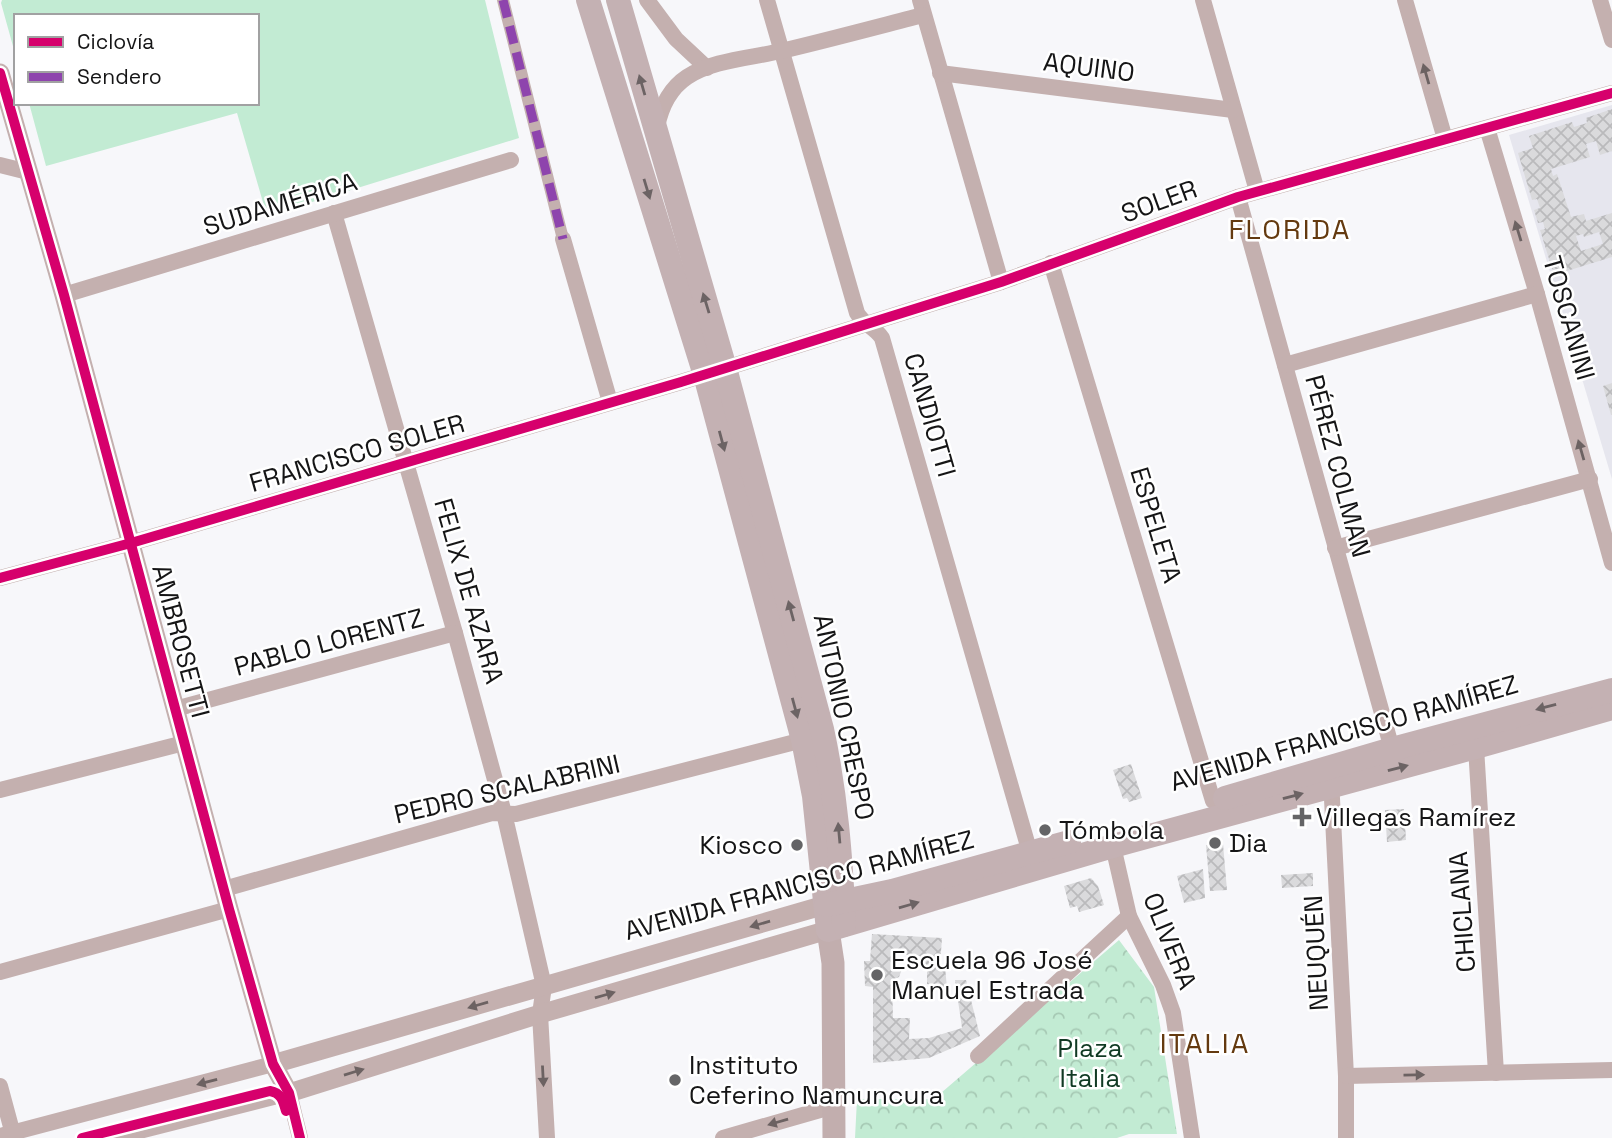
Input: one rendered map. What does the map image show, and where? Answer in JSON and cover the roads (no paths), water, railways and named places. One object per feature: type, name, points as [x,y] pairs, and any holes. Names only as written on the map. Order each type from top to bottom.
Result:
[{"type":"main road","points":[[588,0],[715,372]]},
{"type":"main road","points":[[618,0],[655,132],[715,372]]},
{"type":"main road","name":"ANTONIO CRESPO","points":[[715,372],[803,740],[834,923]]},
{"type":"main road","name":"ANTONIO CRESPO","points":[[715,372],[822,729],[838,821],[834,923]]},
{"type":"main road","name":"AVENIDA FRANCISCO RAMÍREZ","points":[[834,923],[1113,846],[1331,776],[1392,749],[1612,690]]},
{"type":"main road","name":"AVENIDA FRANCISCO RAMÍREZ","points":[[834,923],[892,891],[1213,801],[1476,747],[1612,708]]},
{"type":"main road","points":[[834,923],[834,1138]]},
{"type":"street","points":[[503,0],[563,239],[610,402]]},
{"type":"street","points":[[647,0],[676,39],[707,68]]},
{"type":"street","name":"CANDIOTTI","points":[[766,0],[857,313],[882,338],[1030,853]]},
{"type":"street","points":[[1203,0],[1257,191]]},
{"type":"street","points":[[1405,0],[1445,139]]},
{"type":"street","points":[[1600,0],[1612,40]]},
{"type":"street","points":[[655,132],[660,111],[671,92],[687,77],[707,68],[781,51],[921,8],[1001,282]]},
{"type":"street","name":"AMBROSETTI","points":[[0,73],[64,295],[229,909],[274,1065],[289,1093],[300,1138]]},
{"type":"street","name":"AQUINO","points":[[940,74],[1233,110]]},
{"type":"street","name":"SOLER","points":[[715,372],[1001,282],[1257,191],[1612,93]]},
{"type":"street","name":"TOSCANINI","points":[[1487,128],[1537,294],[1612,563]]},
{"type":"street","name":"SUDAMÉRICA","points":[[64,295],[511,160]]},
{"type":"street","points":[[0,165],[28,172]]},
{"type":"street","name":"PÉREZ COLMAN","points":[[1238,197],[1392,749]]},
{"type":"street","name":"FELIX DE AZARA","points":[[334,213],[456,632],[504,813],[544,986]]},
{"type":"street","name":"ESPELETA","points":[[1051,263],[1213,801]]},
{"type":"street","points":[[1285,365],[1537,294]]},
{"type":"street","name":"FRANCISCO SOLER","points":[[0,578],[407,463],[715,372]]},
{"type":"street","points":[[1335,548],[1590,479]]},
{"type":"street","name":"PABLO LORENTZ","points":[[175,709],[456,632]]},
{"type":"street","name":"PEDRO SCALABRINI","points":[[224,889],[492,813],[516,814],[803,740]]},
{"type":"street","points":[[0,790],[184,743]]},
{"type":"street","name":"CHICLANA","points":[[1476,747],[1496,1073]]},
{"type":"street","name":"NEUQUÉN","points":[[1331,776],[1346,1076],[1346,1138]]},
{"type":"street","name":"OLIVERA","points":[[1113,846],[1129,916],[1163,985],[1173,1013],[1192,1138]]},
{"type":"street","points":[[0,972],[229,909]]},
{"type":"street","points":[[978,1056],[1129,916]]},
{"type":"street","name":"AVENIDA FRANCISCO RAMÍREZ","points":[[9,1135],[274,1065],[544,986],[834,923]]},
{"type":"street","name":"AVENIDA FRANCISCO RAMÍREZ","points":[[112,1138],[289,1093],[834,923]]},
{"type":"street","points":[[544,986],[540,1014],[547,1138]]},
{"type":"street","points":[[1346,1076],[1612,1070]]},
{"type":"street","points":[[0,1086],[9,1135]]},
{"type":"street","points":[[723,1138],[834,1106]]},
{"type":"place","name":"Villegas Ramírez","points":[[1302,817]]},
{"type":"place","name":"Tómbola","points":[[1045,830]]},
{"type":"place","name":"Dia","points":[[1215,843]]},
{"type":"place","name":"Kiosco","points":[[797,845]]},
{"type":"place","name":"Escuela 96 José Manuel Estrada","points":[[877,975]]},
{"type":"place","name":"Instituto Ceferino Namuncura","points":[[675,1080]]},
{"type":"district","name":"FLORIDA","points":[[1290,229]]},
{"type":"district","name":"ITALIA","points":[[1205,1043]]},
{"type":"park label","name":"Plaza Italia","points":[[1090,1063]]}]
